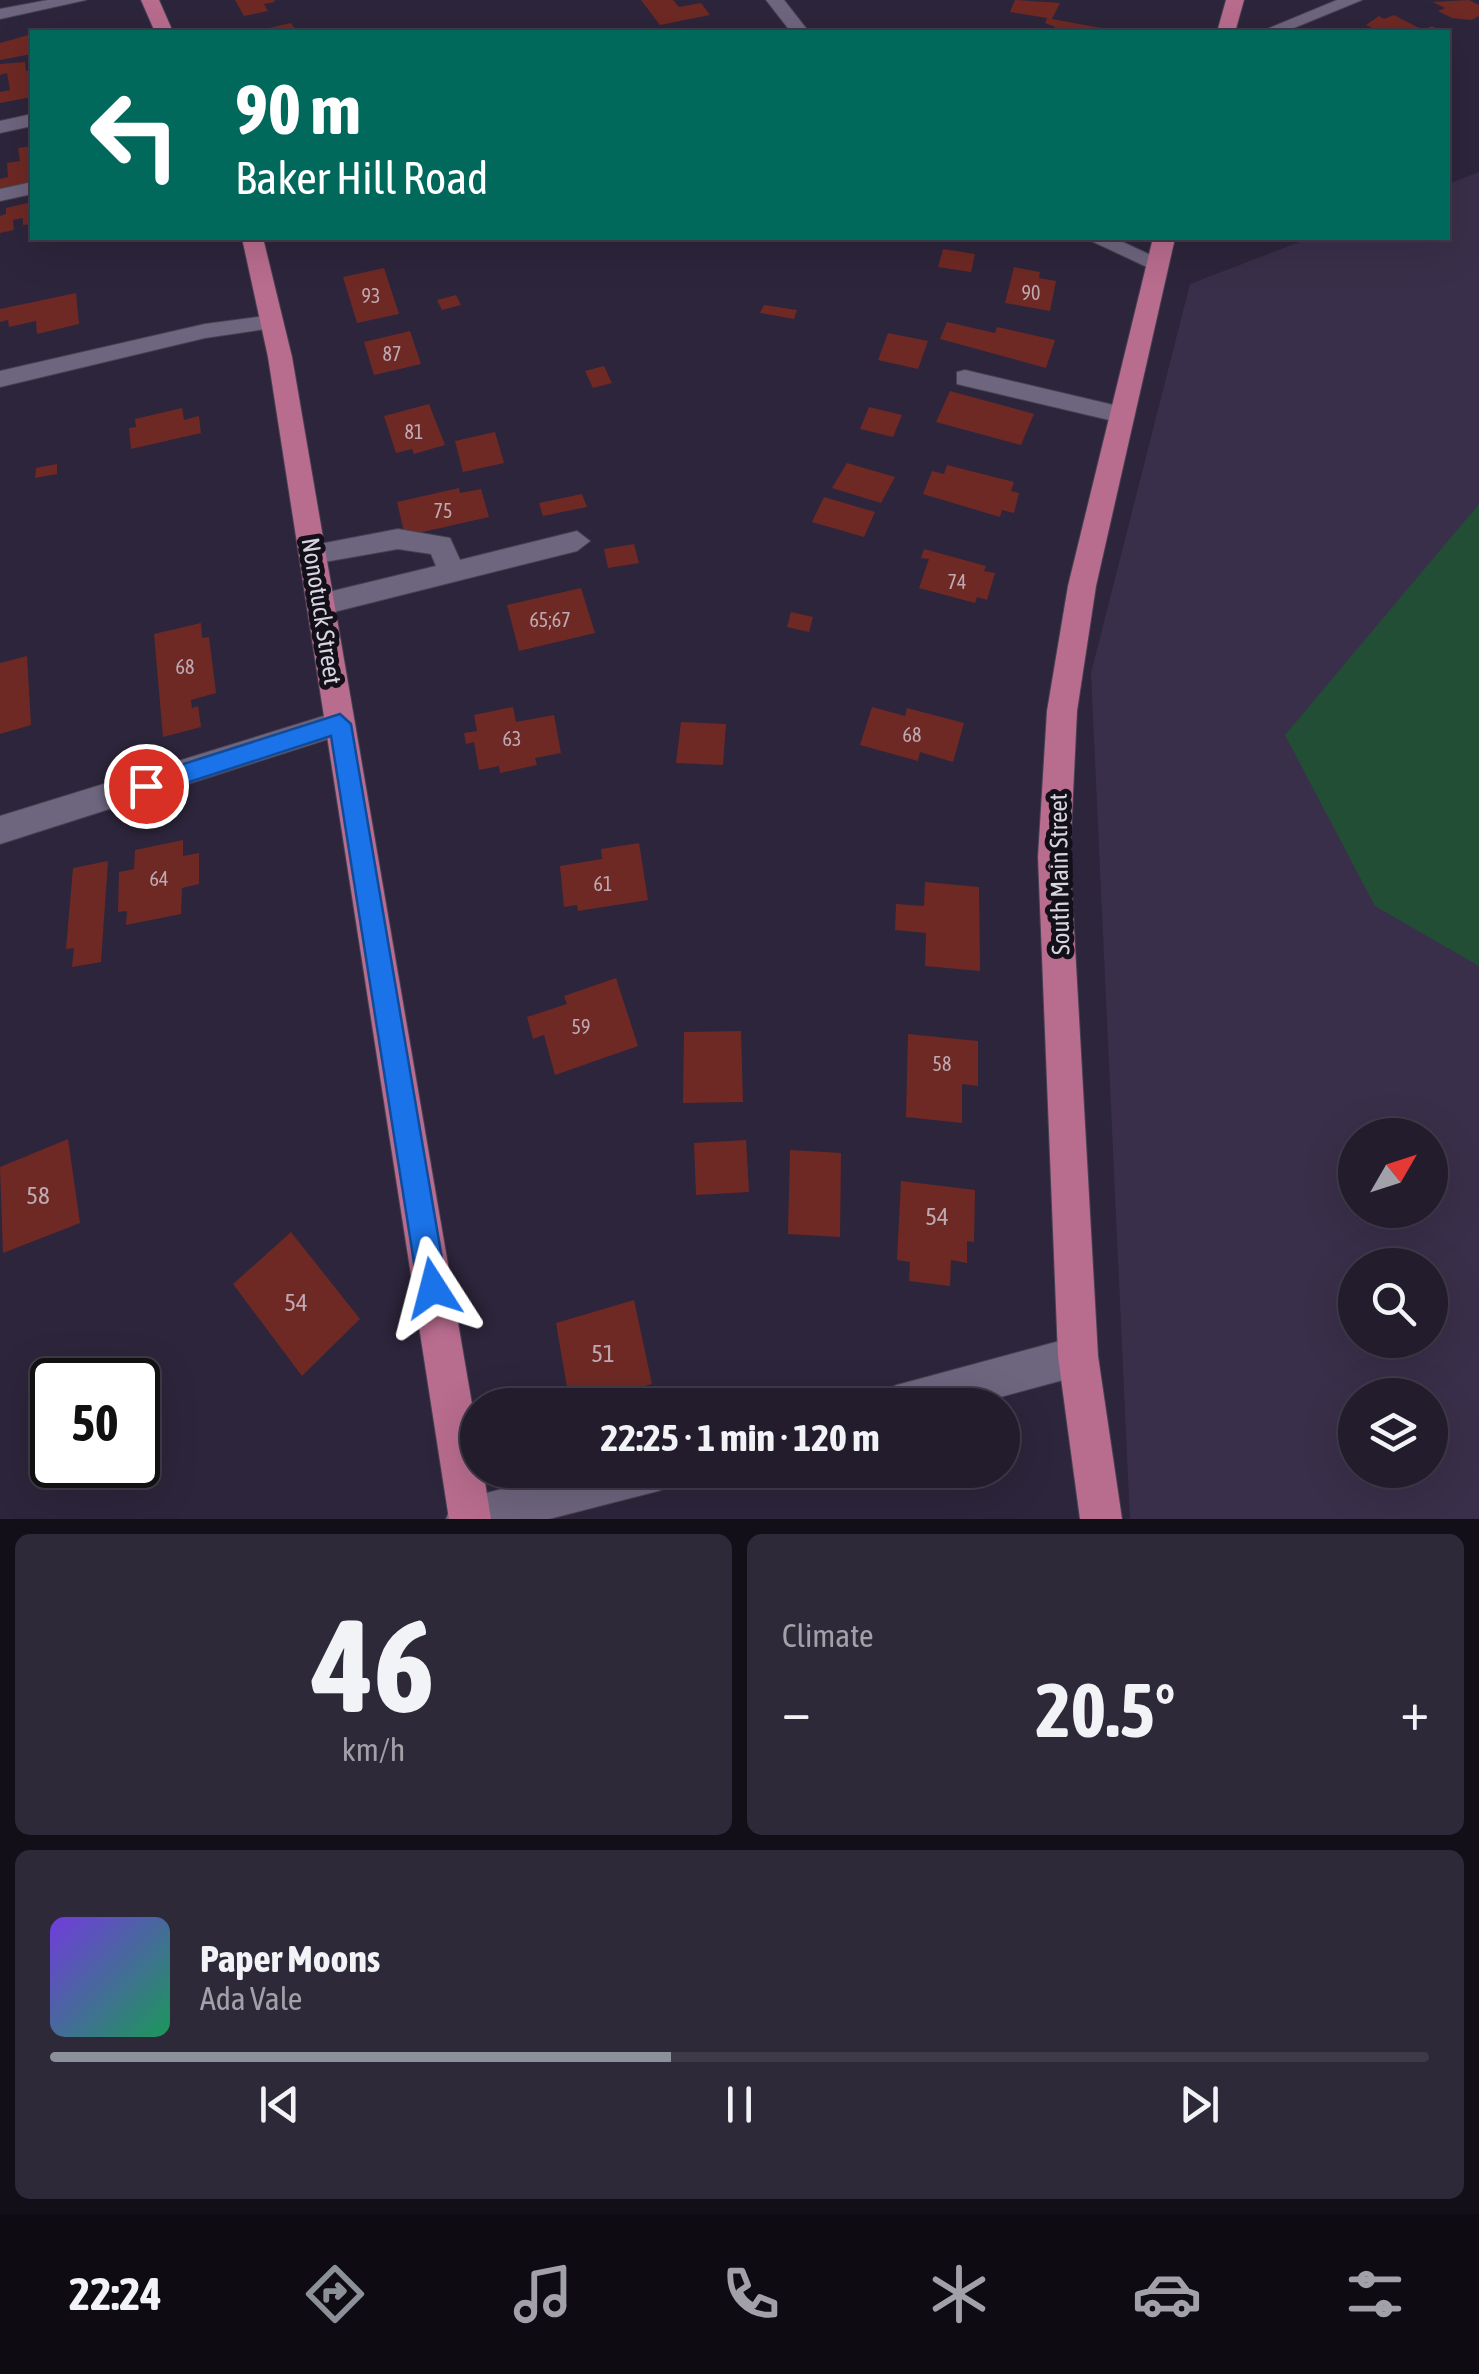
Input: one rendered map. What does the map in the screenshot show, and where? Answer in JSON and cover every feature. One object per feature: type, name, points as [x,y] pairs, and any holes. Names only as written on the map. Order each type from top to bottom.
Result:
[{"type":"main road","points":[[150,0],[163,30]]},
{"type":"main road","points":[[1226,30],[1234,0]]},
{"type":"main road","name":"Nonotuck Street","points":[[252,240],[272,322],[322,604],[469,1519]]},
{"type":"main road","name":"South Main Street","points":[[1101,1519],[1078,1356],[1054,857],[1062,711],[1082,586],[1161,250]]},
{"type":"street","points":[[0,14],[77,0]]},
{"type":"street","points":[[775,0],[798,30]]},
{"type":"street","points":[[1274,30],[1353,0]]},
{"type":"street","points":[[0,127],[30,120]]},
{"type":"street","points":[[0,195],[30,188]]},
{"type":"street","points":[[1107,240],[1161,250]]},
{"type":"street","points":[[0,379],[205,331],[272,322]]},
{"type":"street","points":[[965,378],[1122,415]]},
{"type":"street","points":[[313,554],[421,539],[441,544],[452,572]]},
{"type":"street","points":[[322,604],[577,540]]},
{"type":"street","points":[[0,830],[340,724]]},
{"type":"street","points":[[960,1388],[1078,1356]]},
{"type":"street","points":[[469,1519],[589,1488]]},
{"type":"shaded area","points":[[1479,172],[1479,1519],[1130,1519],[1091,673],[1190,284],[1305,240],[1450,240],[1450,183]]},
{"type":"green space","points":[[1479,504],[1479,966],[1375,906],[1285,735]]},
{"type":"building","points":[[235,0],[275,2],[264,4],[268,11],[244,16]]},
{"type":"building","points":[[641,0],[673,0],[679,7],[701,3],[710,15],[660,25]]},
{"type":"building","points":[[1015,0],[1060,3],[1052,19],[1112,30],[1054,30],[1055,27],[1045,23],[1047,18],[1010,12]]},
{"type":"building","points":[[1469,0],[1479,5],[1479,16],[1471,20],[1452,18],[1438,11],[1445,8],[1433,2]]},
{"type":"building","points":[[1394,15],[1423,30],[1376,30],[1366,25],[1379,16],[1384,19]]},
{"type":"building","points":[[291,23],[296,30],[260,30]]},
{"type":"building","points":[[30,35],[30,54],[0,60],[0,43]]},
{"type":"building","points":[[25,62],[26,71],[30,70],[30,97],[0,103],[0,92],[10,90],[7,73],[0,75],[0,64]]},
{"type":"building","points":[[30,146],[30,184],[0,191],[0,179],[8,177],[7,163],[20,161],[18,148]]},
{"type":"building","points":[[30,202],[30,224],[23,225],[23,218],[13,220],[14,230],[0,233],[0,216],[6,214],[6,208]]},
{"type":"building","points":[[943,249],[975,254],[971,272],[938,267]]},
{"type":"building","points":[[1014,267],[1040,272],[1039,278],[1056,281],[1050,311],[1005,303]]},
{"type":"building","points":[[384,268],[399,314],[357,323],[343,277]]},
{"type":"building","points":[[76,293],[79,324],[37,334],[36,321],[9,327],[8,320],[0,322],[0,309]]},
{"type":"building","points":[[456,295],[461,305],[442,310],[437,300]]},
{"type":"building","points":[[764,305],[797,310],[794,319],[760,313]]},
{"type":"building","points":[[947,322],[995,333],[997,327],[1055,340],[1046,368],[940,339]]},
{"type":"building","points":[[410,331],[421,364],[374,375],[364,342]]},
{"type":"building","points":[[888,333],[928,341],[918,369],[878,360]]},
{"type":"building","points":[[604,366],[612,383],[593,388],[585,371]]},
{"type":"building","points":[[950,391],[1034,414],[1021,445],[936,422]]},
{"type":"building","points":[[429,404],[445,445],[414,454],[412,449],[396,453],[384,416]]},
{"type":"building","points":[[869,407],[902,415],[893,437],[860,429]]},
{"type":"building","points":[[182,408],[184,420],[199,416],[201,433],[131,449],[129,428],[136,427],[135,419]]},
{"type":"building","points":[[495,432],[504,463],[463,472],[455,441]]},
{"type":"building","points":[[847,463],[895,477],[881,503],[832,488]]},
{"type":"building","points":[[57,464],[57,474],[35,478],[36,468]]},
{"type":"building","points":[[947,465],[1014,482],[1011,491],[1019,493],[1014,513],[1002,510],[1000,517],[923,494],[932,471],[944,474]]},
{"type":"building","points":[[459,488],[460,493],[481,489],[489,517],[405,536],[397,502]]},
{"type":"building","points":[[582,494],[587,507],[543,516],[539,503]]},
{"type":"building","points":[[824,497],[875,512],[864,537],[812,522]]},
{"type":"building","points":[[634,544],[639,563],[608,568],[604,549]]},
{"type":"building","points":[[924,549],[986,566],[984,571],[995,573],[987,600],[977,597],[975,603],[919,588],[929,559],[921,558]]},
{"type":"building","points":[[581,588],[595,633],[519,651],[507,605]]},
{"type":"building","points":[[791,612],[813,617],[809,632],[787,627]]},
{"type":"building","points":[[201,623],[202,638],[209,637],[216,693],[191,700],[192,708],[198,706],[201,727],[163,737],[154,634]]},
{"type":"building","points":[[27,656],[31,725],[0,734],[0,663]]},
{"type":"building","points":[[513,707],[516,722],[554,715],[561,753],[535,758],[537,765],[500,773],[499,766],[479,770],[474,742],[466,744],[464,733],[477,731],[474,715]]},
{"type":"building","points":[[872,707],[905,716],[907,708],[964,723],[953,762],[920,752],[918,761],[860,745]]},
{"type":"building","points":[[681,722],[726,724],[723,765],[676,763]]},
{"type":"building","points":[[183,840],[183,856],[199,853],[199,884],[182,888],[181,914],[126,925],[127,911],[118,912],[119,872],[134,869],[135,850]]},
{"type":"building","points":[[639,843],[648,900],[578,911],[577,905],[564,907],[560,866],[602,859],[601,849]]},
{"type":"building","points":[[108,861],[101,962],[72,967],[74,948],[66,949],[73,868]]},
{"type":"building","points":[[925,882],[979,887],[980,971],[925,966],[926,933],[895,930],[896,904],[924,906]]},
{"type":"building","points":[[616,978],[638,1046],[555,1075],[544,1035],[533,1039],[527,1017],[567,1004],[564,996]]},
{"type":"building","points":[[741,1031],[743,1102],[683,1103],[684,1032]]},
{"type":"building","points":[[908,1034],[978,1041],[978,1086],[962,1084],[962,1123],[906,1117]]},
{"type":"building","points":[[68,1139],[80,1223],[3,1253],[0,1167]]},
{"type":"building","points":[[746,1140],[749,1192],[696,1195],[694,1143]]},
{"type":"building","points":[[790,1150],[841,1153],[840,1237],[788,1234]]},
{"type":"building","points":[[901,1181],[975,1190],[974,1242],[967,1241],[967,1263],[951,1260],[950,1286],[909,1281],[910,1262],[897,1260]]},
{"type":"building","points":[[291,1232],[360,1319],[302,1376],[233,1284]]},
{"type":"building","points":[[634,1300],[652,1384],[637,1388],[567,1388],[556,1323]]},
{"type":"route","points":[[146,786],[340,724],[433,1288]]}]
